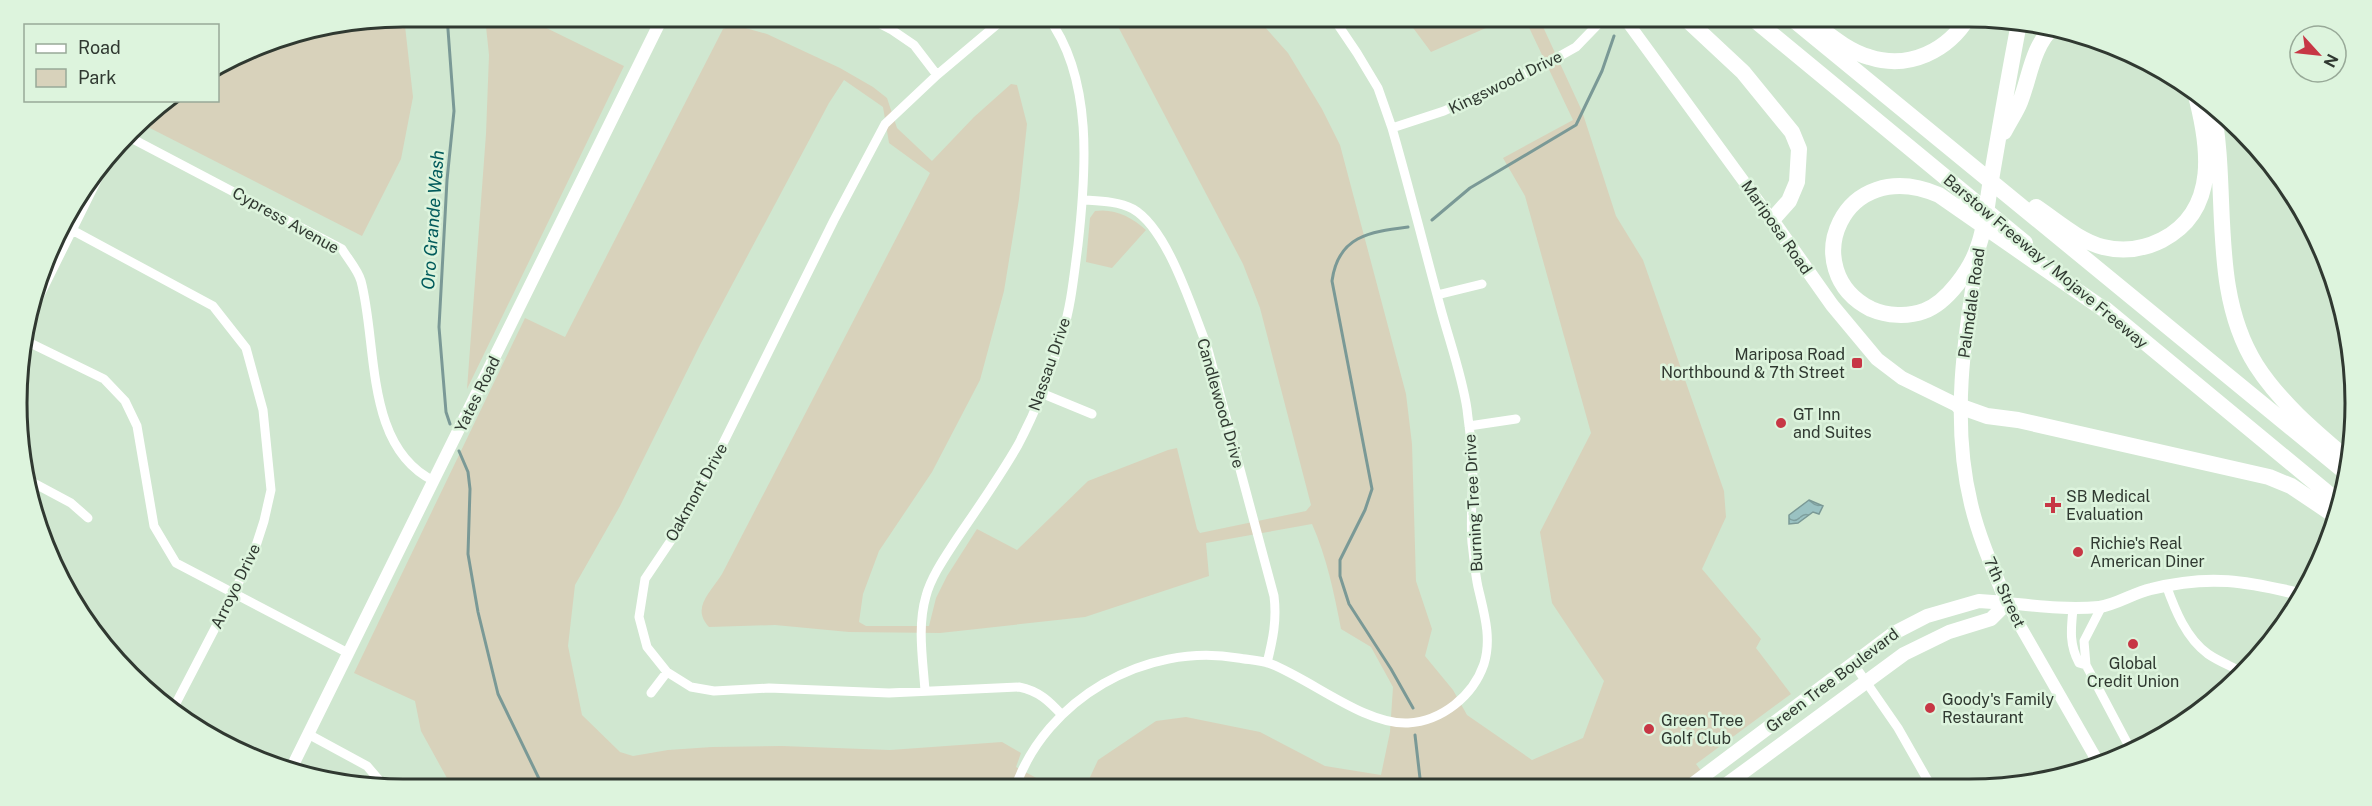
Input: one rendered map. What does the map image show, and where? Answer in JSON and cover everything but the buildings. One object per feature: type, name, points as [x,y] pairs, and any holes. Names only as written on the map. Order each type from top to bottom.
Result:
[{"type":"highway","points":[[1695,27],[1743,72],[1792,132],[1798,149],[1797,182],[1789,201],[1772,220]]},
{"type":"highway","name":"Barstow Freeway / Mojave Freeway","points":[[1763,27],[2333,497]]},
{"type":"highway","name":"Barstow Freeway / Mojave Freeway","points":[[1803,27],[2339,467]]},
{"type":"highway","points":[[1821,27],[1867,57],[1896,61],[1932,54],[1947,44],[1962,27]]},
{"type":"highway","name":"Palmdale Road","points":[[1978,247],[2018,30]]},
{"type":"highway","points":[[1997,146],[2020,102],[2038,47],[2045,35]]},
{"type":"highway","points":[[1949,146],[2090,242],[2112,249],[2143,247],[2168,237],[2183,224],[2195,209],[2204,189],[2207,167],[2206,152],[2197,104]]},
{"type":"highway","points":[[2214,117],[2227,276],[2233,308],[2243,338],[2256,364],[2271,386],[2342,454]]},
{"type":"highway","points":[[1978,247],[1949,295],[1939,304],[1924,311],[1909,314],[1880,313],[1853,296],[1836,271],[1834,256],[1835,234],[1843,216],[1853,203],[1867,192],[1892,185],[1922,188],[1938,195],[2112,315]]},
{"type":"highway","points":[[1959,406],[1987,416],[2018,420],[2269,477],[2291,486],[2329,511]]},
{"type":"main road","name":"Mariposa Road","points":[[1772,220],[1832,305],[1876,359],[1902,378],[1959,406]]},
{"type":"main road","name":"Palmdale Road","points":[[1959,406],[1965,333],[1978,247]]},
{"type":"main road","name":"7th Street","points":[[1959,406],[1965,476],[1971,504],[1979,533],[2007,603]]},
{"type":"main road","name":"Green Tree Boulevard","points":[[1700,779],[1894,633],[1927,616],[1979,601],[2007,603]]},
{"type":"main road","name":"Green Tree Boulevard","points":[[1735,779],[1904,654],[1949,632],[1991,619],[2007,603]]},
{"type":"street","name":"Yates Road","points":[[294,763],[658,27]]},
{"type":"street","points":[[886,27],[914,45],[938,75]]},
{"type":"street","name":"Oakmont Drive","points":[[994,27],[885,124],[834,220],[686,518],[645,579],[639,617],[646,647],[667,672],[691,687],[714,691],[769,688],[852,693],[1019,687],[1044,696],[1062,715]]},
{"type":"street","name":"Nassau Drive","points":[[925,692],[921,629],[926,596],[944,559],[1018,444],[1041,393],[1063,334],[1074,277],[1083,200],[1083,124],[1074,72],[1055,27]]},
{"type":"street","name":"Burning Tree Drive","points":[[1020,779],[1035,749],[1062,715],[1104,682],[1147,663],[1206,655],[1267,663],[1292,673],[1372,717],[1389,722],[1408,723],[1425,720],[1444,712],[1467,693],[1483,666],[1488,645],[1488,629],[1472,541],[1473,466],[1466,406],[1392,128],[1378,88],[1340,27]]},
{"type":"street","name":"Kingswood Drive","points":[[1392,128],[1444,111],[1544,65],[1576,47],[1595,27]]},
{"type":"street","name":"Mariposa Road","points":[[1631,27],[1772,220]]},
{"type":"street","name":"Cypress Avenue","points":[[134,140],[342,249],[361,279],[382,416],[396,450],[421,475],[434,481]]},
{"type":"street","points":[[50,275],[90,194]]},
{"type":"street","name":"Candlewood Drive","points":[[1083,200],[1120,204],[1131,208],[1152,224],[1170,256],[1198,322],[1210,357],[1274,596],[1275,634],[1267,663]]},
{"type":"street","name":"Arroyo Drive","points":[[72,230],[213,306],[246,348],[264,410],[271,490],[264,521],[253,555],[176,703]]},
{"type":"street","points":[[1437,295],[1482,284]]},
{"type":"street","points":[[32,344],[104,379],[125,401],[138,426],[154,526],[176,562],[348,653]]},
{"type":"street","points":[[1041,393],[1092,414]]},
{"type":"street","points":[[1469,426],[1516,419]]},
{"type":"street","points":[[36,484],[71,502],[87,518]]},
{"type":"street","points":[[2007,603],[2073,609],[2102,606],[2140,592],[2194,580],[2232,580],[2294,593]]},
{"type":"street","points":[[2166,585],[2178,615],[2193,639],[2208,654],[2235,669]]},
{"type":"street","name":"7th Street","points":[[2007,603],[2095,757]]},
{"type":"street","points":[[2102,606],[2084,641],[2086,665],[2127,743]]},
{"type":"street","points":[[2073,609],[2071,633],[2073,651],[2079,663],[2086,665]]},
{"type":"street","points":[[1853,663],[1898,728],[1927,779]]},
{"type":"street","points":[[651,693],[667,672]]},
{"type":"street","points":[[309,734],[367,765],[379,778]]},
{"type":"green space","points":[[405,27],[413,97],[401,159],[362,236],[148,127],[178,102],[219,102],[219,75],[282,47],[354,30]]},
{"type":"green space","points":[[486,27],[544,27],[624,66],[467,389],[486,134],[489,55]]},
{"type":"green space","points":[[729,27],[742,27],[767,34],[840,68],[873,87],[887,98],[897,128],[932,161],[974,117],[1011,84],[1017,85],[1027,124],[1019,199],[1004,291],[980,380],[932,472],[879,551],[863,594],[859,622],[866,626],[929,626],[936,598],[977,529],[1017,550],[1088,481],[1168,450],[1177,448],[1197,529],[1200,533],[1306,511],[1311,505],[1260,308],[1243,264],[1118,27],[1265,27],[1288,53],[1322,109],[1340,145],[1406,394],[1412,444],[1416,581],[1432,629],[1425,656],[1453,690],[1467,715],[1532,760],[1583,738],[1604,681],[1552,603],[1540,532],[1591,433],[1525,196],[1503,158],[1573,120],[1529,27],[1543,27],[1582,111],[1616,216],[1643,260],[1724,491],[1726,517],[1702,569],[1761,639],[1756,648],[1791,694],[1696,764],[1707,779],[1089,779],[1098,760],[1156,721],[1186,717],[1260,732],[1325,766],[1381,775],[1390,732],[1393,687],[1371,647],[1341,629],[1326,563],[1312,524],[1206,543],[1209,576],[1085,617],[940,633],[849,632],[775,625],[709,627],[702,613],[704,600],[722,574],[930,173],[889,143],[883,107],[844,80],[829,103],[701,343],[620,506],[575,585],[568,646],[582,715],[620,752],[633,756],[668,750],[712,747],[782,746],[890,750],[1002,742],[1021,753],[1016,767],[1038,779],[447,779],[421,731],[415,701],[354,673],[525,318],[565,337],[723,29]]},
{"type":"green space","points":[[1412,27],[1488,27],[1431,52]]},
{"type":"green space","points":[[1095,211],[1122,214],[1146,230],[1112,268],[1086,262],[1090,218]]},
{"type":"water","points":[[1809,500],[1823,506],[1819,514],[1813,512],[1798,523],[1789,524],[1789,515]]},
{"type":"waterway","name":"Oro Grande Wash","points":[[448,27],[454,111],[447,180],[439,327],[446,412],[450,424]]},
{"type":"waterway","points":[[1432,220],[1470,188],[1576,125],[1602,71],[1614,36]]},
{"type":"waterway","points":[[1408,227],[1368,234],[1348,245],[1335,266],[1332,281],[1372,489],[1365,510],[1340,560],[1340,576],[1349,604],[1413,708]]},
{"type":"waterway","name":"Oro Grande Wash","points":[[459,451],[468,472],[470,489],[468,554],[478,612],[498,694],[539,779]]},
{"type":"waterway","points":[[1415,735],[1420,779]]},
{"type":"place","name":"Mariposa Road Northbound & 7th Street","points":[[1857,363]]},
{"type":"place","name":"GT Inn and Suites","points":[[1781,423]]},
{"type":"place","name":"SB Medical Evaluation","points":[[2053,505]]},
{"type":"place","name":"Richie's Real American Diner","points":[[2078,552]]},
{"type":"place","name":"Global Credit Union","points":[[2133,644]]},
{"type":"place","name":"Goody's Family Restaurant","points":[[1930,708]]},
{"type":"place","name":"Green Tree Golf Club","points":[[1649,729]]}]
